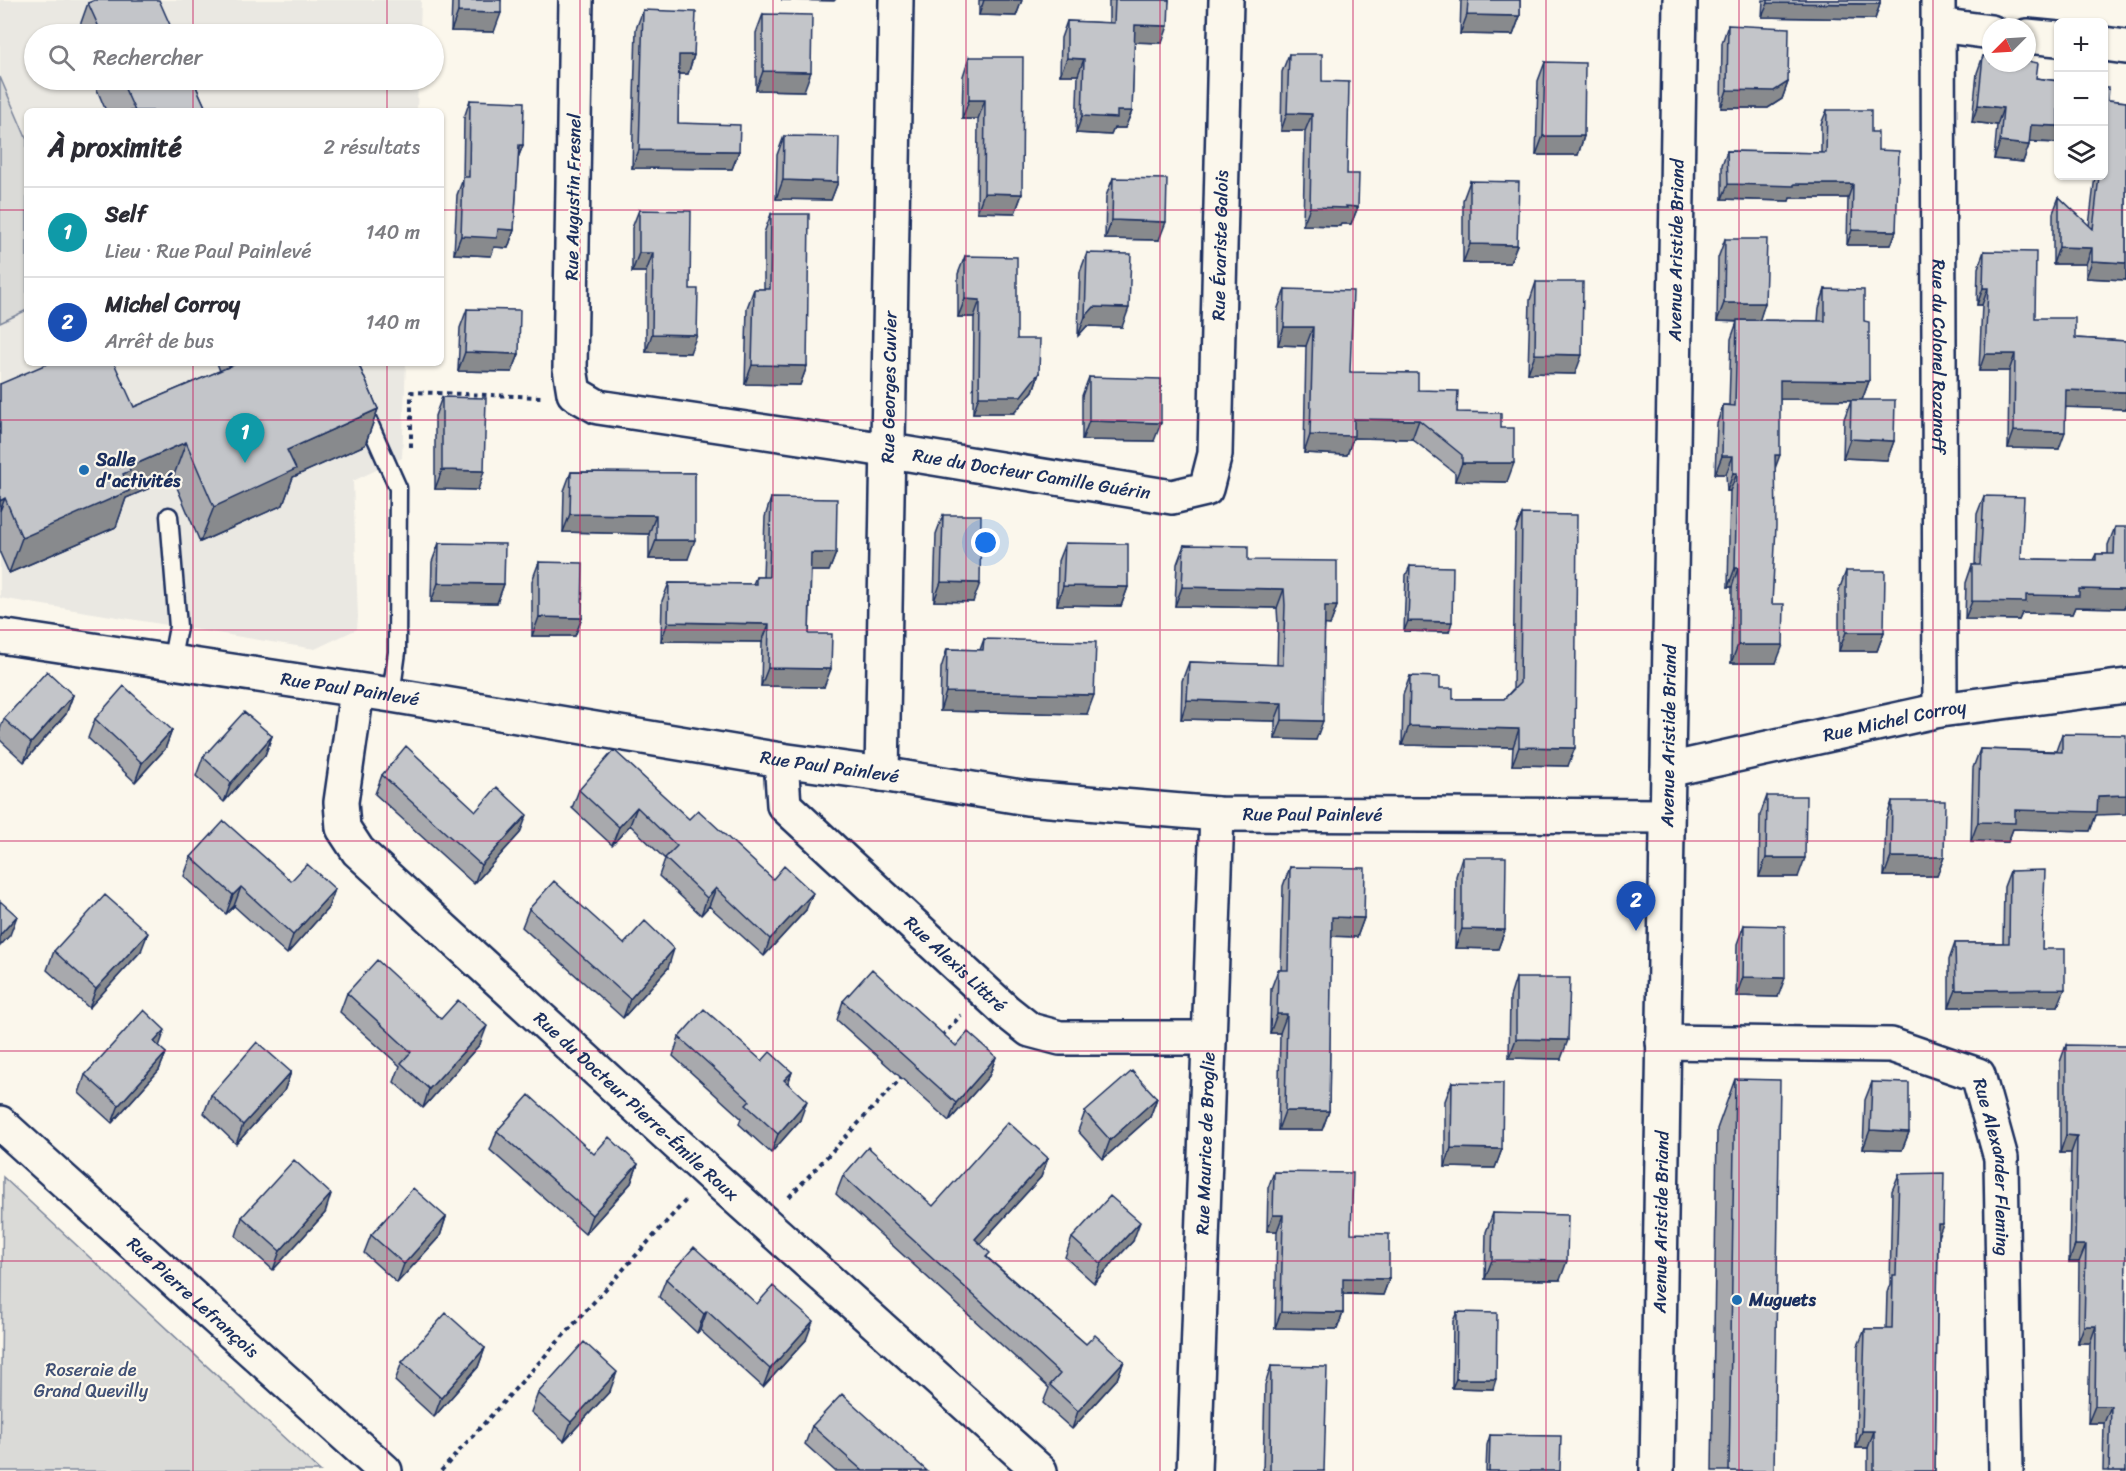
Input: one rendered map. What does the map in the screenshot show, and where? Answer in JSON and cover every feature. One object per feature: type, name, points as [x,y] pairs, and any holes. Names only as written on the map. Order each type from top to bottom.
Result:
[{"type":"street","name":"Rue Augustin Fresnel","points":[[574,393],[570,368],[576,0]]},
{"type":"street","name":"Rue Georges Cuvier","points":[[882,774],[896,0]]},
{"type":"street","name":"Rue Évariste Galois","points":[[1206,489],[1215,454],[1226,0]]},
{"type":"street","name":"Avenue Aristide Briand","points":[[1657,1471],[1680,0]]},
{"type":"street","points":[[1938,13],[1982,29]]},
{"type":"street","name":"Rue du Colonel Rozanoff","points":[[1938,13],[1940,710]]},
{"type":"street","points":[[2036,37],[2054,39]]},
{"type":"street","points":[[2108,45],[2126,47]]},
{"type":"street","name":"Rue du Docteur Camille Guérin","points":[[574,393],[598,407],[1172,497],[1206,489]]},
{"type":"street","name":"Rue Paul Painlevé","points":[[0,636],[390,695],[781,760],[1028,798],[1217,814],[1667,816]]},
{"type":"street","name":"Rue Michel Corroy","points":[[1668,770],[1940,710],[2126,686]]},
{"type":"street","name":"Rue du Docteur Pierre-Émile Roux","points":[[357,691],[341,802],[343,828],[358,850],[710,1174],[1040,1471]]},
{"type":"street","name":"Rue Alexis Littré","points":[[781,760],[784,805],[984,991],[1030,1030],[1060,1038],[1209,1038]]},
{"type":"street","name":"Rue Maurice de Broglie","points":[[1194,1471],[1217,814]]},
{"type":"street","name":"Rue Alexander Fleming","points":[[1663,1042],[1891,1045],[1978,1075],[2001,1158],[2006,1471]]},
{"type":"street","name":"Rue Pierre Lefrançois","points":[[0,1123],[385,1471]]},
{"type":"lane","points":[[357,394],[398,488],[397,652],[390,695]]},
{"type":"lane","points":[[169,516],[178,627],[171,663]]},
{"type":"path","points":[[393,478],[411,470],[411,392],[552,397],[574,393]]},
{"type":"path","points":[[936,1042],[984,991]]},
{"type":"path","points":[[764,1223],[911,1068]]},
{"type":"path","points":[[441,1471],[710,1174]]},
{"type":"shaded area","points":[[0,0],[421,0],[420,24],[24,24],[24,90],[418,90],[417,108],[24,108],[24,366],[406,366],[402,458],[353,481],[357,629],[315,649],[0,598]]},
{"type":"green space","points":[[0,77],[24,133],[24,311],[0,323]]},
{"type":"green space","name":"Roseraie de Grand Quevilly","points":[[3,1177],[320,1471],[0,1471]]},
{"type":"building","points":[[95,0],[159,0],[170,24],[97,24],[88,3]]},
{"type":"building","points":[[458,0],[501,0],[501,13],[458,12]]},
{"type":"building","points":[[1115,0],[1169,0],[1168,26],[1135,25],[1132,111],[1117,111],[1117,118],[1082,116],[1084,59],[1067,58],[1067,21],[1114,23]]},
{"type":"building","points":[[1468,0],[1520,0],[1520,16],[1467,15]]},
{"type":"building","points":[[1768,0],[1880,0],[1880,4],[1768,3]]},
{"type":"building","points":[[643,10],[696,12],[694,55],[679,55],[678,123],[740,125],[739,151],[639,150]]},
{"type":"building","points":[[763,14],[812,15],[811,72],[763,71]]},
{"type":"building","points":[[1728,25],[1789,28],[1788,82],[1774,91],[1727,90]]},
{"type":"building","points":[[1289,54],[1322,54],[1322,81],[1349,82],[1347,174],[1359,174],[1358,207],[1310,207],[1312,114],[1287,113]]},
{"type":"building","points":[[969,57],[1023,57],[1022,194],[984,193],[985,100],[969,100]]},
{"type":"building","points":[[1545,62],[1585,63],[1584,136],[1543,136]]},
{"type":"building","points":[[2036,63],[2038,63],[2036,78],[2054,80],[2054,126],[2031,125],[2029,145],[2000,142],[2003,108],[1978,105],[1982,66],[1982,72],[2036,72]]},
{"type":"building","points":[[126,90],[198,90],[206,108],[134,108]]},
{"type":"building","points":[[470,100],[524,102],[523,145],[519,145],[514,230],[498,229],[497,238],[461,236],[463,177],[469,177]]},
{"type":"building","points":[[2108,100],[2126,102],[2126,263],[2092,261],[2092,248],[2059,247],[2059,197],[2093,229],[2099,180],[2108,180]]},
{"type":"building","points":[[1827,110],[1871,110],[1871,132],[1878,132],[1878,150],[1899,151],[1896,231],[1852,230],[1853,184],[1794,184],[1794,186],[1728,184],[1727,151],[1826,153]]},
{"type":"building","points":[[784,136],[839,137],[838,182],[783,180]]},
{"type":"building","points":[[1113,178],[1167,179],[1166,222],[1112,220]]},
{"type":"building","points":[[1470,181],[1519,182],[1517,245],[1470,244]]},
{"type":"building","points":[[639,210],[691,211],[690,289],[698,289],[697,335],[652,334],[653,253],[639,253]]},
{"type":"building","points":[[771,214],[809,214],[807,366],[752,365],[754,289],[770,289]]},
{"type":"building","points":[[1725,239],[1767,239],[1765,303],[1724,303]]},
{"type":"building","points":[[1984,251],[2036,252],[2035,318],[2075,318],[2075,338],[2126,341],[2126,392],[2066,390],[2065,432],[2014,431],[2015,354],[1985,354],[1988,288],[1983,288]]},
{"type":"building","points":[[1087,253],[1131,254],[1129,308],[1094,307],[1085,317]]},
{"type":"building","points":[[965,256],[1017,257],[1017,339],[1040,339],[1039,373],[1021,396],[979,396],[980,300],[965,299]]},
{"type":"building","points":[[1536,282],[1583,282],[1582,355],[1535,354]]},
{"type":"building","points":[[1285,289],[1353,291],[1350,372],[1418,373],[1418,390],[1458,391],[1457,412],[1501,413],[1501,428],[1514,428],[1514,463],[1462,463],[1462,455],[1419,420],[1354,419],[1354,436],[1310,435],[1313,327],[1284,327]]},
{"type":"building","points":[[1825,289],[1864,290],[1864,321],[1869,322],[1869,381],[1780,380],[1780,455],[1775,455],[1776,526],[1772,604],[1784,604],[1783,645],[1738,645],[1738,568],[1735,568],[1737,473],[1733,473],[1733,456],[1722,456],[1723,405],[1735,406],[1737,320],[1825,321]]},
{"type":"building","points":[[467,309],[520,310],[519,354],[465,352]]},
{"type":"building","points":[[42,366],[115,366],[134,407],[231,366],[359,366],[378,409],[287,450],[296,469],[214,507],[186,442],[129,467],[130,471],[123,474],[129,491],[22,538],[5,498],[0,501],[0,384]]},
{"type":"building","points":[[1089,377],[1161,379],[1161,423],[1089,421]]},
{"type":"building","points":[[442,397],[486,398],[484,471],[442,470]]},
{"type":"building","points":[[1851,400],[1895,400],[1894,441],[1850,439]]},
{"type":"building","points":[[571,472],[695,473],[695,540],[656,540],[656,515],[570,514]]},
{"type":"building","points":[[1984,496],[2024,497],[2021,559],[2096,560],[2096,554],[2114,554],[2115,527],[2126,527],[2126,590],[2079,589],[2079,596],[2026,595],[2026,602],[1972,601],[1972,565],[1980,565]]},
{"type":"building","points":[[771,498],[837,499],[836,553],[811,553],[809,634],[832,634],[831,669],[768,668],[769,624],[668,622],[669,583],[756,584],[756,577],[769,577]]},
{"type":"building","points":[[1522,514],[1577,515],[1575,748],[1519,747],[1519,729],[1409,726],[1410,676],[1440,677],[1440,688],[1453,688],[1453,699],[1504,699],[1520,683]]},
{"type":"building","points":[[943,515],[981,515],[980,583],[941,582]]},
{"type":"building","points":[[439,543],[505,544],[504,584],[438,583]]},
{"type":"building","points":[[1065,543],[1128,544],[1128,587],[1063,586]]},
{"type":"building","points":[[1184,545],[1248,546],[1248,560],[1337,561],[1337,606],[1325,606],[1323,721],[1282,720],[1282,703],[1187,700],[1189,662],[1283,665],[1285,605],[1284,589],[1182,587]]},
{"type":"building","points":[[539,562],[583,563],[582,618],[539,617]]},
{"type":"building","points":[[1410,566],[1453,567],[1452,622],[1408,621]]},
{"type":"building","points":[[1846,571],[1885,571],[1884,632],[1846,632]]},
{"type":"building","points":[[984,639],[1096,642],[1094,695],[946,692],[947,649],[983,650]]},
{"type":"building","points":[[47,671],[73,695],[31,743],[4,719]]},
{"type":"building","points":[[124,686],[172,730],[142,763],[95,719]]},
{"type":"building","points":[[244,712],[272,736],[231,783],[203,757]]},
{"type":"building","points":[[2062,734],[2126,735],[2126,795],[2098,796],[2097,812],[2015,810],[2015,823],[1978,822],[1980,749],[2062,752]]},
{"type":"building","points":[[406,746],[476,811],[497,787],[527,815],[481,865],[382,775]]},
{"type":"building","points":[[614,750],[689,819],[698,810],[773,879],[784,866],[813,893],[770,939],[716,888],[707,898],[665,858],[677,846],[637,807],[619,827],[579,790]]},
{"type":"building","points":[[1767,796],[1806,796],[1805,858],[1766,858]]},
{"type":"building","points":[[1892,801],[1945,801],[1944,857],[1891,857]]},
{"type":"building","points":[[224,821],[291,881],[307,864],[335,889],[293,935],[241,887],[233,895],[191,857]]},
{"type":"building","points":[[1462,857],[1506,857],[1505,930],[1462,929]]},
{"type":"building","points":[[1290,867],[1365,868],[1364,918],[1332,917],[1329,1111],[1285,1111],[1287,1014],[1277,1014],[1278,970],[1288,970]]},
{"type":"building","points":[[2045,870],[2042,949],[2065,949],[2065,989],[1956,990],[1955,943],[2009,943],[2010,871]]},
{"type":"building","points":[[554,881],[624,944],[645,921],[674,949],[630,999],[529,909]]},
{"type":"building","points":[[105,895],[148,933],[96,989],[54,951]]},
{"type":"building","points":[[0,901],[17,916],[0,935]]},
{"type":"building","points":[[1744,925],[1785,926],[1785,978],[1743,977]]},
{"type":"building","points":[[377,960],[441,1019],[458,1000],[487,1026],[429,1089],[401,1063],[411,1052],[347,993]]},
{"type":"building","points":[[872,969],[956,1046],[968,1032],[996,1057],[956,1103],[843,1001]]},
{"type":"building","points":[[1516,978],[1570,978],[1568,1040],[1516,1039]]},
{"type":"building","points":[[704,1009],[762,1061],[770,1052],[792,1072],[784,1080],[807,1101],[778,1134],[746,1105],[750,1101],[679,1037]]},
{"type":"building","points":[[144,1010],[165,1030],[154,1042],[166,1053],[119,1105],[85,1075]]},
{"type":"building","points":[[257,1042],[291,1072],[243,1125],[211,1095]]},
{"type":"building","points":[[2066,1045],[2126,1046],[2126,1471],[2109,1471],[2111,1406],[2095,1406],[2096,1326],[2084,1326],[2086,1245],[2075,1245],[2077,1136],[2066,1135]]},
{"type":"building","points":[[1132,1071],[1157,1098],[1110,1140],[1085,1112]]},
{"type":"building","points":[[1735,1079],[1780,1080],[1774,1471],[1729,1471]]},
{"type":"building","points":[[1452,1082],[1503,1083],[1502,1149],[1451,1148]]},
{"type":"building","points":[[1872,1082],[1909,1083],[1909,1132],[1870,1130]]},
{"type":"building","points":[[529,1095],[594,1154],[609,1137],[638,1164],[592,1215],[497,1131]]},
{"type":"building","points":[[1008,1122],[1048,1158],[975,1239],[990,1253],[986,1257],[1086,1344],[1095,1335],[1124,1361],[1078,1411],[1050,1385],[1060,1374],[843,1176],[868,1147],[933,1206]]},
{"type":"building","points":[[294,1160],[331,1194],[280,1251],[242,1217]]},
{"type":"building","points":[[1274,1172],[1353,1173],[1351,1233],[1389,1234],[1389,1279],[1343,1278],[1343,1313],[1281,1312],[1283,1215],[1273,1215]]},
{"type":"building","points":[[1944,1173],[1943,1224],[1938,1224],[1935,1471],[1874,1471],[1874,1431],[1862,1431],[1865,1329],[1892,1329],[1899,1174]]},
{"type":"building","points":[[413,1188],[446,1217],[404,1264],[371,1235]]},
{"type":"building","points":[[1110,1196],[1140,1222],[1101,1264],[1072,1238]]},
{"type":"building","points":[[1493,1213],[1568,1215],[1567,1261],[1492,1260]]},
{"type":"building","points":[[694,1247],[757,1304],[773,1286],[813,1321],[770,1369],[707,1311],[704,1314],[666,1279]]},
{"type":"building","points":[[1457,1312],[1497,1313],[1496,1379],[1456,1379]]},
{"type":"building","points":[[446,1313],[485,1348],[441,1398],[402,1362]]},
{"type":"building","points":[[584,1342],[617,1372],[571,1422],[538,1393]]},
{"type":"building","points":[[1271,1366],[1327,1367],[1324,1471],[1270,1471]]},
{"type":"building","points":[[842,1394],[927,1471],[863,1471],[812,1426]]},
{"type":"building","points":[[1490,1435],[1561,1436],[1560,1471],[1489,1471]]},
{"type":"place","name":"Self","points":[[245,463]]},
{"type":"place","name":"Salle d'activités","points":[[84,470]]},
{"type":"place","name":"Michel Corroy","points":[[1636,931]]},
{"type":"place","name":"Muguets","points":[[1737,1300]]}]
